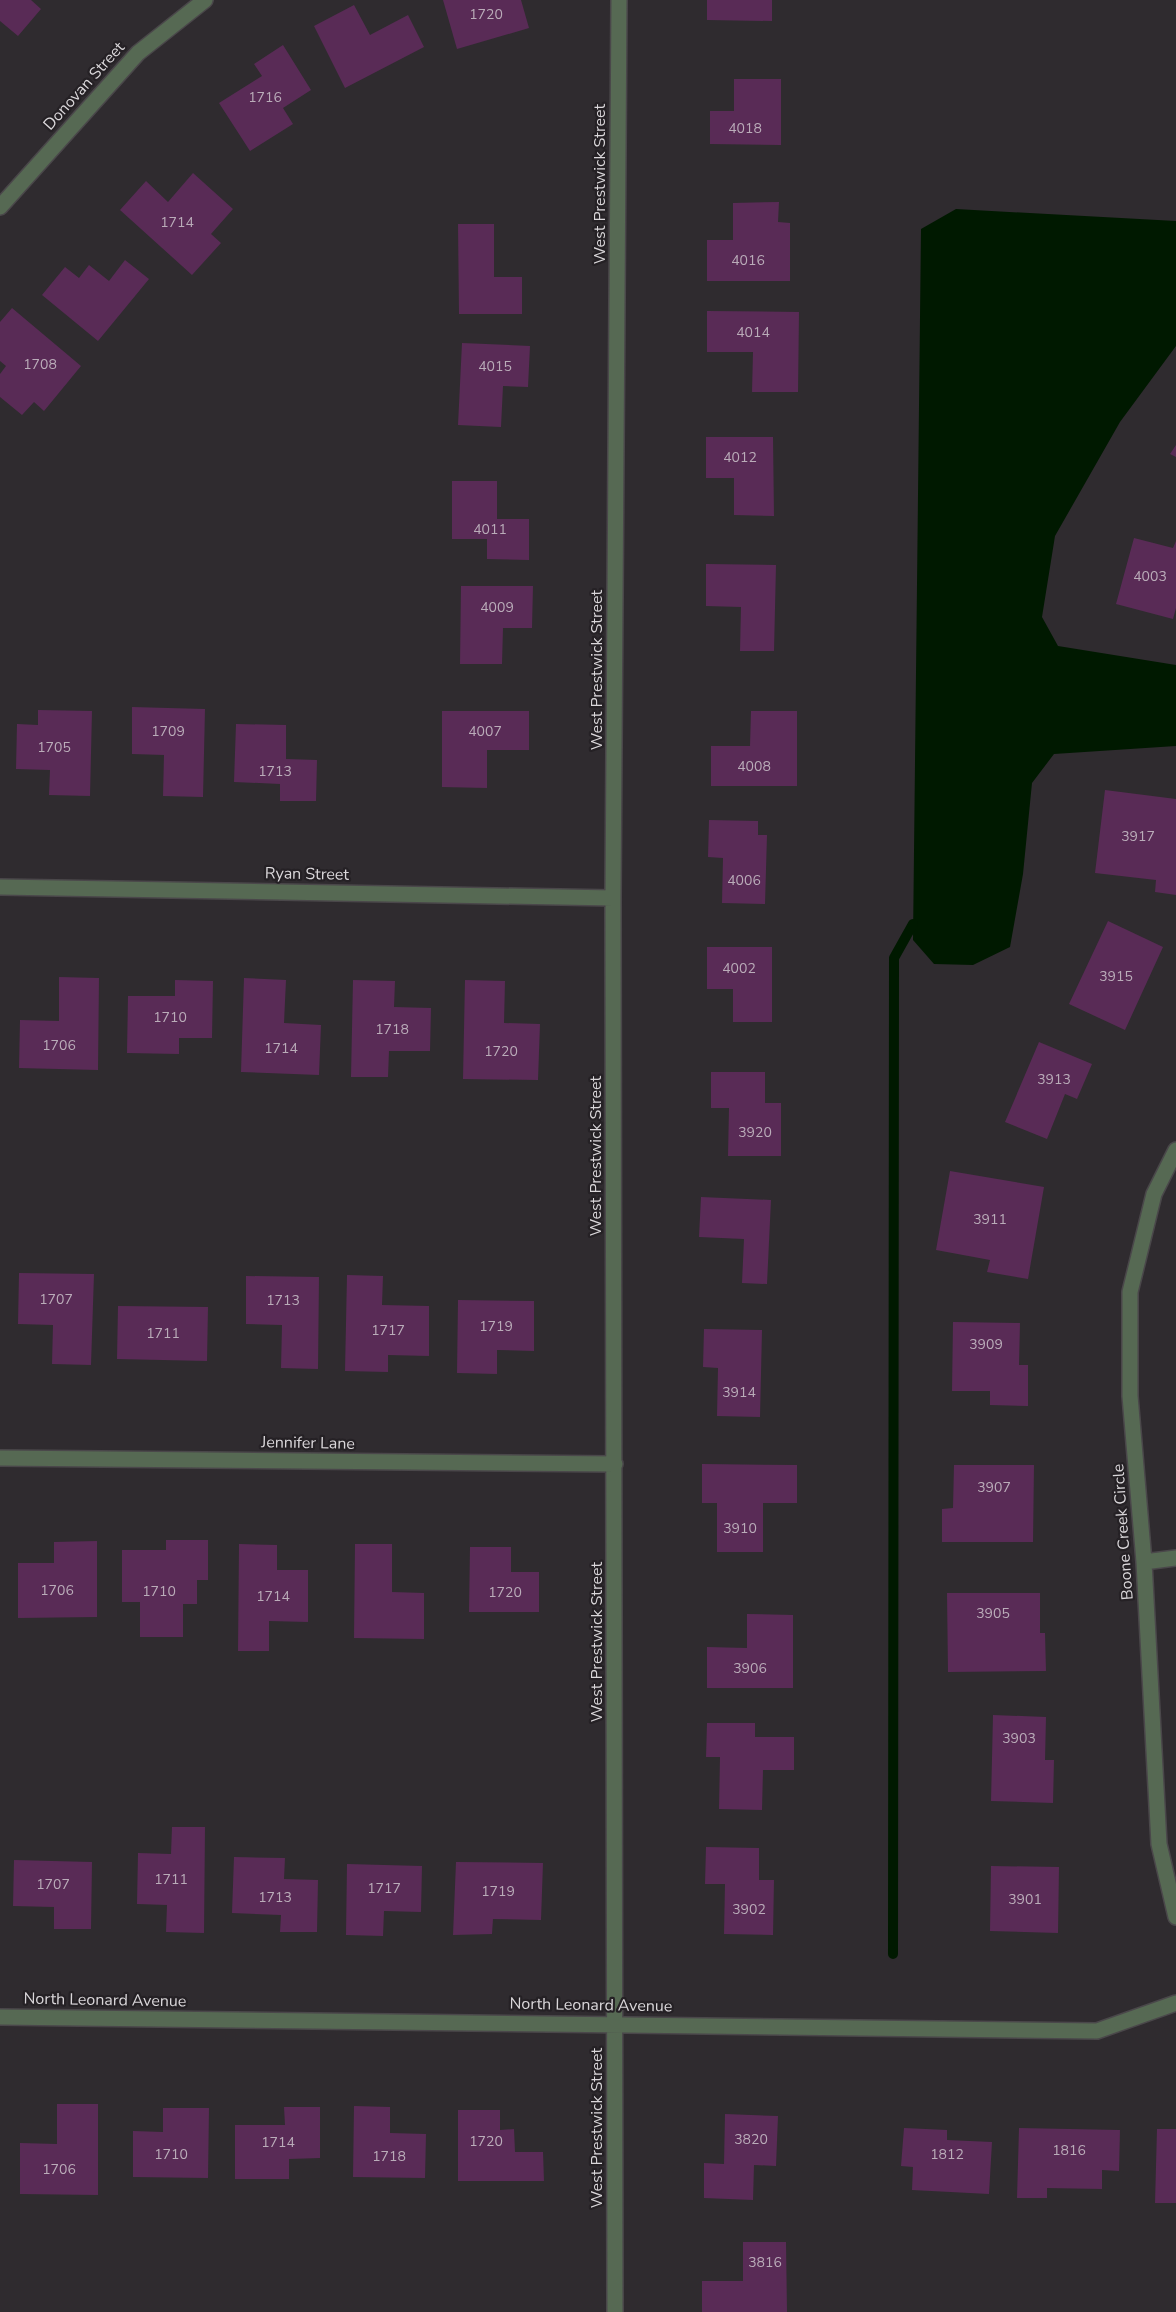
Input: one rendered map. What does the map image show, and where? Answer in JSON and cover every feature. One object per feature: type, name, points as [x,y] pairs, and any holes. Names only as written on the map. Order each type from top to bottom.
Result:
[{"type":"street","name":"Donovan Street","points":[[0,207],[138,52],[205,0]]},
{"type":"street","name":"West Prestwick Street","points":[[615,2312],[613,898],[619,0]]},
{"type":"street","name":"Ryan Street","points":[[0,887],[613,898]]},
{"type":"street","name":"Boone Creek Circle","points":[[1176,1150],[1154,1194],[1130,1292],[1130,1396],[1144,1562],[1159,1844],[1176,1917]]},
{"type":"street","name":"Jennifer Lane","points":[[0,1458],[615,1464]]},
{"type":"street","points":[[1144,1562],[1176,1558]]},
{"type":"street","name":"North Leonard Avenue","points":[[0,2017],[615,2023],[1097,2031],[1176,2003]]},
{"type":"shaded area","points":[[956,209],[1176,221],[1176,346],[1120,422],[1055,536],[1042,617],[1058,646],[1176,665],[1176,746],[1054,754],[1032,783],[1023,874],[1010,947],[973,965],[934,964],[913,940],[921,229]]},
{"type":"building","points":[[0,0],[31,0],[41,9],[18,36],[0,21]]},
{"type":"building","points":[[443,0],[521,0],[529,28],[457,49]]},
{"type":"building","points":[[707,0],[772,0],[772,21],[707,20]]},
{"type":"building","points":[[354,5],[370,35],[408,15],[424,47],[345,88],[314,26]]},
{"type":"building","points":[[283,45],[311,90],[283,108],[293,124],[250,151],[219,103],[262,76],[254,64]]},
{"type":"building","points":[[734,79],[781,79],[781,145],[710,144],[710,111],[734,111]]},
{"type":"building","points":[[193,173],[233,209],[211,234],[221,243],[192,275],[120,210],[146,181],[168,202]]},
{"type":"building","points":[[779,202],[778,222],[790,223],[790,281],[707,281],[707,240],[733,240],[733,203]]},
{"type":"building","points":[[458,224],[494,224],[494,277],[522,277],[522,314],[459,314]]},
{"type":"building","points":[[125,260],[149,279],[98,341],[42,295],[65,267],[79,278],[89,265],[109,281]]},
{"type":"building","points":[[12,308],[81,366],[44,411],[34,402],[22,415],[0,397],[0,374],[6,366],[0,361],[0,322]]},
{"type":"building","points":[[707,311],[799,312],[798,392],[752,392],[753,352],[707,352]]},
{"type":"building","points":[[462,343],[530,346],[528,387],[503,386],[501,427],[458,425]]},
{"type":"building","points":[[706,437],[773,437],[774,516],[734,515],[734,478],[706,478]]},
{"type":"building","points":[[1176,445],[1176,457],[1170,454]]},
{"type":"building","points":[[452,481],[497,481],[497,519],[529,519],[529,560],[487,559],[487,539],[452,539]]},
{"type":"building","points":[[1134,538],[1173,548],[1176,541],[1176,608],[1173,619],[1116,604]]},
{"type":"building","points":[[706,564],[776,565],[774,651],[740,651],[741,607],[706,606]]},
{"type":"building","points":[[461,586],[533,586],[532,628],[503,628],[502,664],[460,664]]},
{"type":"building","points":[[132,707],[205,709],[203,797],[163,796],[164,755],[132,754]]},
{"type":"building","points":[[38,710],[92,711],[90,796],[49,795],[50,770],[16,769],[17,724],[38,725]]},
{"type":"building","points":[[442,711],[529,711],[529,750],[487,750],[487,788],[442,787]]},
{"type":"building","points":[[751,711],[797,711],[797,786],[711,786],[711,746],[750,746]]},
{"type":"building","points":[[236,724],[286,725],[286,759],[317,760],[316,801],[280,801],[280,784],[234,782]]},
{"type":"building","points":[[1105,790],[1176,799],[1176,895],[1155,892],[1156,880],[1095,873]]},
{"type":"building","points":[[709,820],[758,821],[758,835],[767,835],[765,904],[722,903],[723,858],[708,857]]},
{"type":"building","points":[[1108,921],[1163,947],[1125,1030],[1069,1004]]},
{"type":"building","points":[[707,947],[772,947],[772,1022],[733,1022],[733,989],[707,989]]},
{"type":"building","points":[[59,977],[99,978],[98,1070],[19,1068],[20,1020],[59,1021]]},
{"type":"building","points":[[244,978],[286,980],[284,1023],[321,1025],[319,1075],[241,1072]]},
{"type":"building","points":[[175,980],[213,981],[212,1038],[179,1038],[179,1054],[127,1053],[128,996],[175,996]]},
{"type":"building","points":[[353,980],[395,981],[394,1007],[431,1008],[430,1051],[389,1051],[388,1077],[351,1077]]},
{"type":"building","points":[[465,980],[505,981],[504,1023],[540,1024],[538,1080],[463,1079]]},
{"type":"building","points":[[1039,1042],[1092,1064],[1077,1099],[1065,1094],[1047,1139],[1005,1122]]},
{"type":"building","points":[[711,1072],[765,1072],[765,1103],[781,1103],[781,1156],[728,1156],[729,1108],[711,1108]]},
{"type":"building","points":[[950,1171],[1044,1187],[1028,1279],[987,1272],[990,1260],[936,1250]]},
{"type":"building","points":[[701,1197],[771,1200],[767,1284],[742,1283],[744,1239],[699,1237]]},
{"type":"building","points":[[19,1273],[94,1274],[91,1365],[52,1364],[53,1325],[18,1324]]},
{"type":"building","points":[[347,1275],[383,1276],[382,1305],[429,1306],[429,1356],[388,1355],[388,1372],[345,1371]]},
{"type":"building","points":[[246,1276],[319,1277],[318,1369],[281,1368],[282,1325],[246,1324]]},
{"type":"building","points":[[458,1300],[534,1301],[534,1351],[497,1350],[497,1374],[457,1373]]},
{"type":"building","points":[[118,1306],[208,1307],[207,1361],[117,1359]]},
{"type":"building","points":[[953,1322],[1020,1323],[1019,1365],[1028,1365],[1028,1406],[990,1405],[990,1391],[952,1391]]},
{"type":"building","points":[[704,1329],[762,1330],[760,1417],[717,1416],[718,1368],[703,1367]]},
{"type":"building","points":[[702,1464],[797,1465],[797,1503],[763,1503],[763,1552],[717,1552],[717,1503],[702,1503]]},
{"type":"building","points":[[954,1465],[1034,1465],[1033,1542],[942,1542],[942,1509],[953,1508]]},
{"type":"building","points":[[166,1540],[208,1540],[208,1580],[197,1580],[197,1604],[183,1604],[183,1637],[140,1637],[140,1602],[122,1602],[122,1550],[166,1550]]},
{"type":"building","points":[[97,1541],[97,1617],[18,1618],[18,1563],[54,1563],[54,1542]]},
{"type":"building","points":[[239,1544],[277,1545],[277,1570],[308,1570],[308,1622],[269,1621],[269,1651],[238,1651]]},
{"type":"building","points":[[355,1544],[392,1544],[392,1592],[424,1593],[424,1639],[354,1638]]},
{"type":"building","points":[[470,1547],[511,1547],[511,1572],[539,1572],[539,1612],[469,1612]]},
{"type":"building","points":[[947,1593],[1040,1593],[1040,1633],[1045,1633],[1046,1671],[948,1672]]},
{"type":"building","points":[[747,1614],[793,1615],[793,1688],[707,1688],[707,1647],[747,1648]]},
{"type":"building","points":[[993,1715],[1046,1717],[1045,1760],[1054,1760],[1053,1803],[991,1801]]},
{"type":"building","points":[[707,1723],[755,1723],[755,1737],[794,1737],[794,1770],[763,1770],[762,1810],[719,1809],[720,1757],[706,1757]]},
{"type":"building","points":[[172,1827],[205,1827],[204,1933],[166,1932],[167,1905],[137,1904],[138,1853],[171,1854]]},
{"type":"building","points":[[706,1847],[759,1848],[759,1880],[774,1880],[773,1935],[724,1934],[725,1884],[705,1884]]},
{"type":"building","points":[[234,1857],[285,1858],[284,1879],[318,1880],[317,1932],[280,1932],[281,1915],[232,1913]]},
{"type":"building","points":[[14,1860],[92,1862],[91,1929],[54,1929],[54,1907],[13,1906]]},
{"type":"building","points":[[456,1862],[543,1863],[541,1920],[493,1919],[492,1934],[453,1935]]},
{"type":"building","points":[[347,1864],[422,1866],[421,1912],[384,1911],[383,1936],[346,1935]]},
{"type":"building","points":[[991,1866],[1059,1867],[1058,1933],[990,1931]]},
{"type":"building","points":[[57,2104],[98,2104],[98,2195],[20,2194],[20,2143],[57,2144]]},
{"type":"building","points":[[354,2106],[390,2107],[390,2133],[426,2134],[425,2178],[353,2177]]},
{"type":"building","points":[[284,2107],[320,2107],[320,2158],[289,2159],[289,2179],[235,2179],[235,2125],[285,2125]]},
{"type":"building","points":[[163,2108],[209,2108],[208,2178],[133,2177],[133,2131],[163,2132]]},
{"type":"building","points":[[458,2110],[500,2110],[500,2130],[514,2129],[515,2152],[543,2152],[544,2181],[458,2181]]},
{"type":"building","points":[[725,2114],[778,2116],[776,2166],[754,2165],[753,2200],[704,2198],[704,2163],[724,2164]]},
{"type":"building","points":[[904,2128],[947,2130],[947,2140],[992,2142],[989,2194],[912,2190],[913,2167],[901,2166]]},
{"type":"building","points":[[1019,2128],[1120,2130],[1119,2171],[1102,2170],[1102,2189],[1047,2188],[1047,2198],[1017,2198]]},
{"type":"building","points":[[1157,2129],[1176,2129],[1176,2203],[1155,2203]]},
{"type":"building","points":[[743,2242],[786,2242],[787,2312],[702,2312],[702,2281],[743,2281]]},
{"type":"waterway","points":[[893,1954],[894,958],[913,924]]}]
